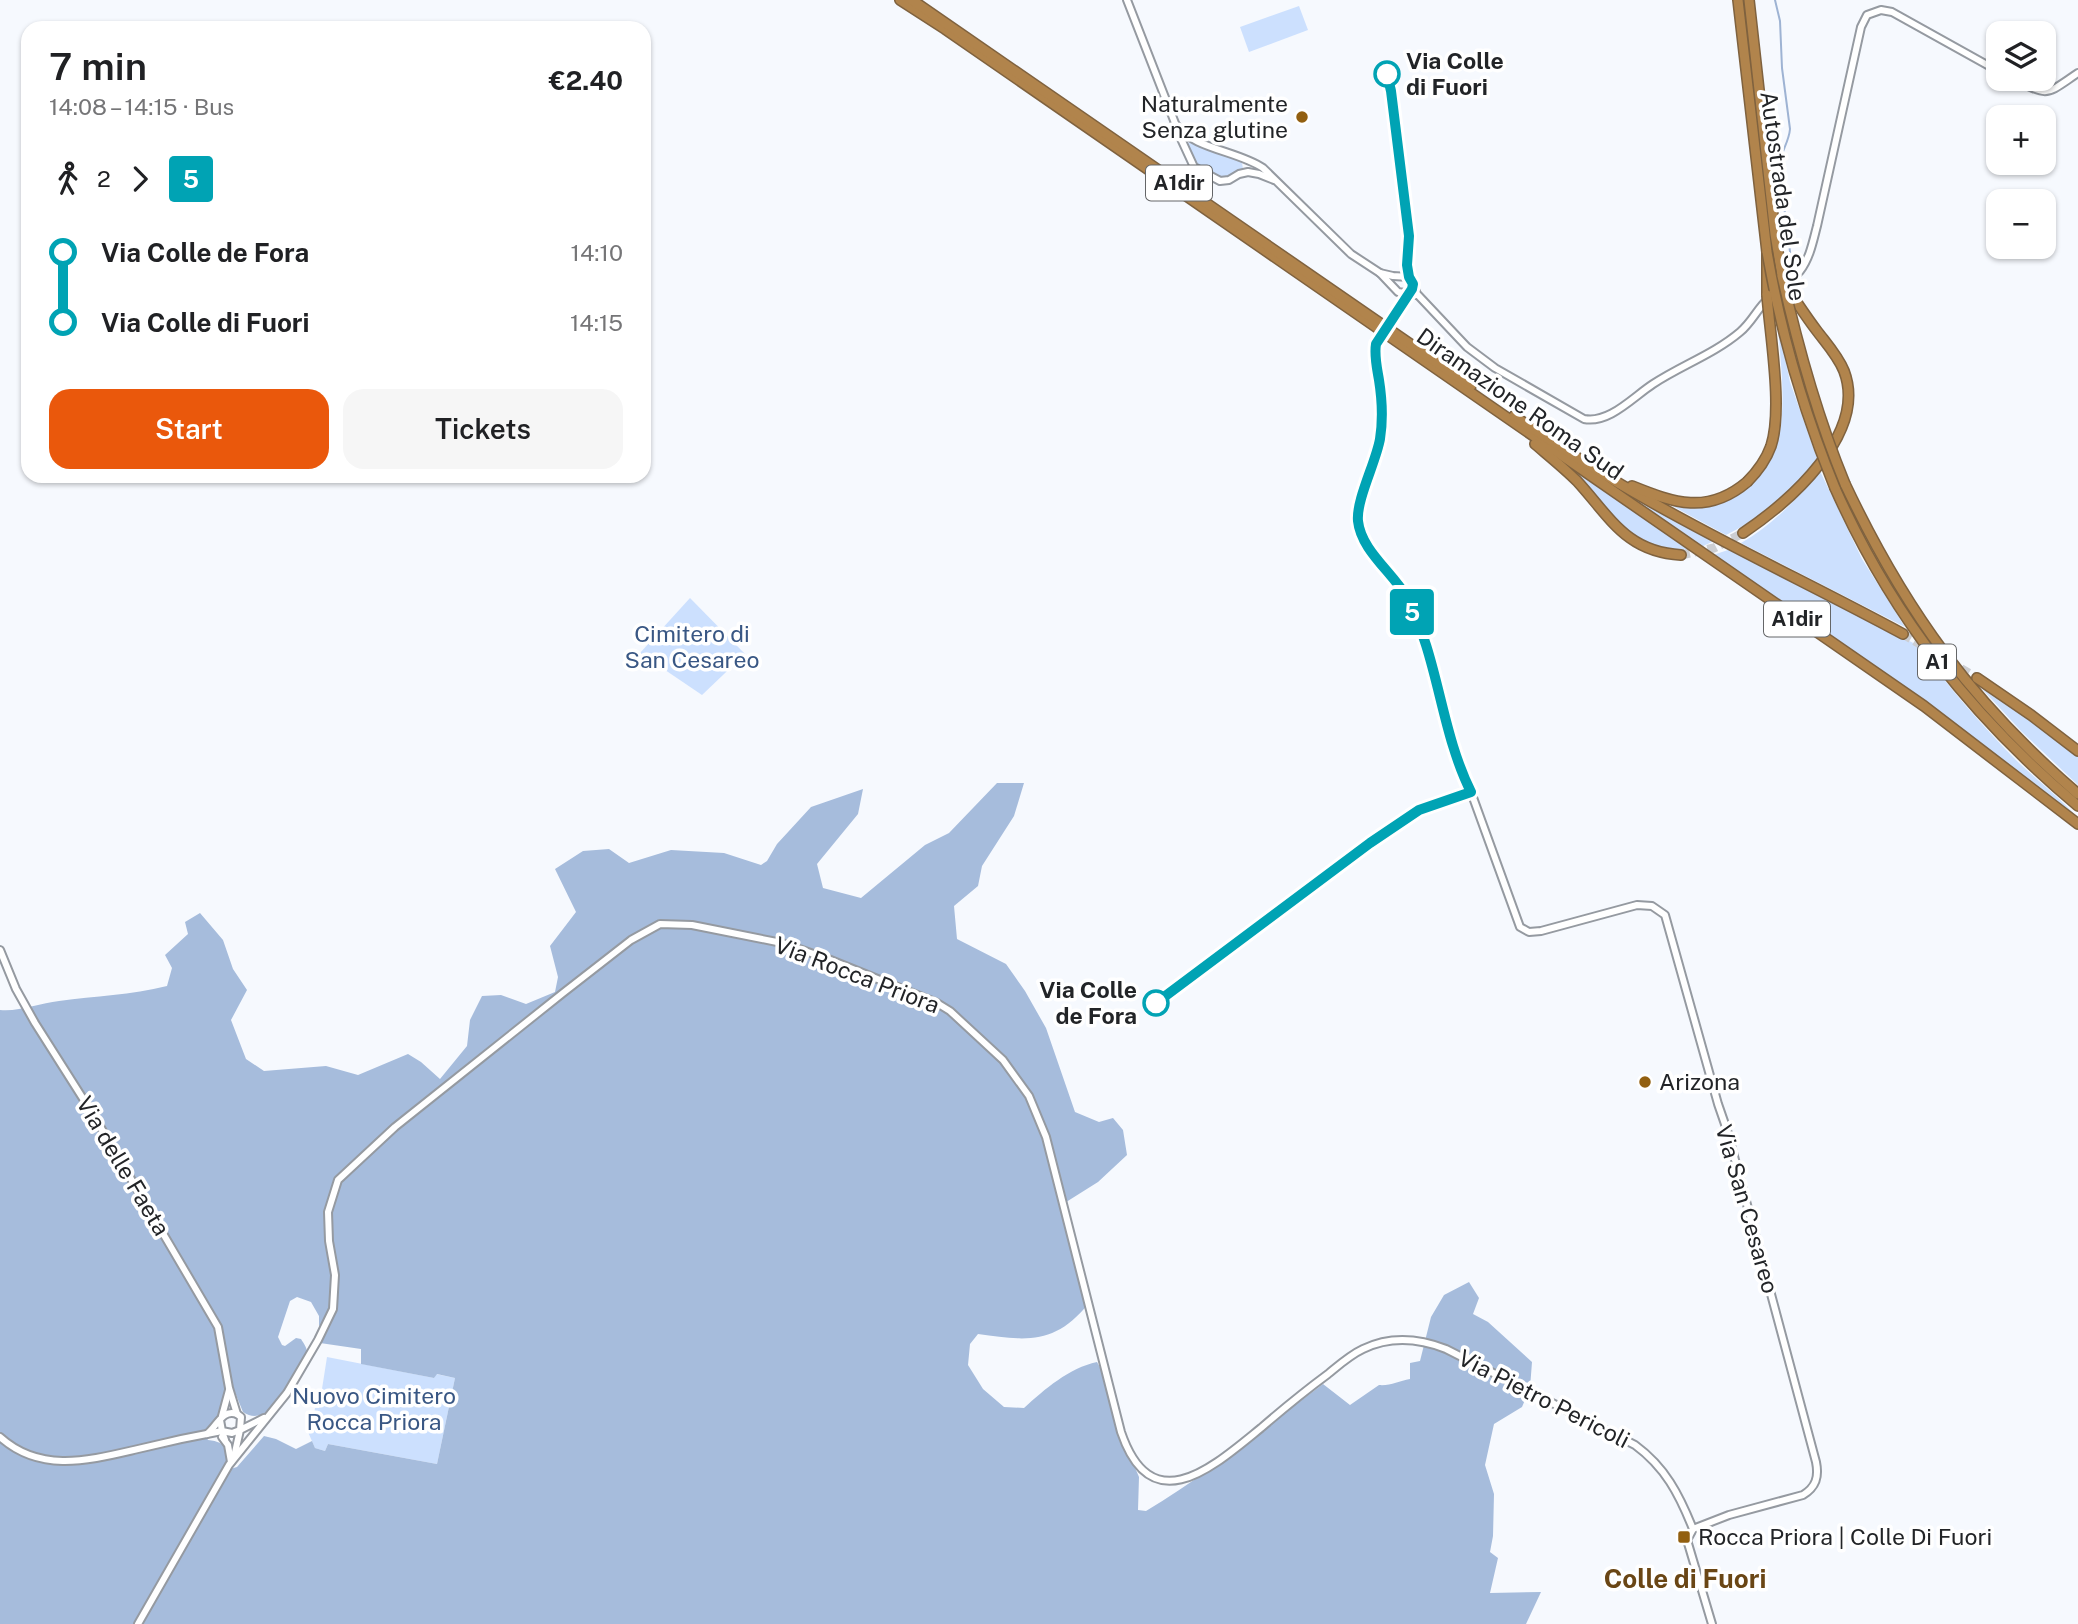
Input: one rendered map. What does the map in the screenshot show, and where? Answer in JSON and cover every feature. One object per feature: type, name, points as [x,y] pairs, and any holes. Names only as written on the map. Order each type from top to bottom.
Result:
[{"type":"highway","name":"Diramazione Roma Sud","points":[[900,0],[1924,706],[2078,824]]},
{"type":"highway","name":"Diramazione Roma Sud","points":[[912,0],[1598,471]]},
{"type":"highway","name":"Autostrada del Sole","points":[[1738,0],[1782,276],[1805,372],[1824,432],[1845,484],[1886,565],[1948,660],[2015,737],[2078,794]]},
{"type":"highway","name":"Autostrada del Sole","points":[[1749,0],[1767,252],[1795,374],[1814,436],[1835,488],[1850,524],[1887,590],[1953,682],[2011,747],[2078,806]]},
{"type":"highway","points":[[1598,471],[1660,497],[1688,503],[1704,503],[1721,499],[1747,482],[1766,458],[1774,427],[1767,252]]},
{"type":"highway","points":[[1743,533],[1777,508],[1815,468],[1835,441],[1845,420],[1849,396],[1844,372],[1836,356],[1782,276]]},
{"type":"highway","points":[[1511,421],[1574,478],[1623,534],[1646,548],[1681,555]]},
{"type":"highway","name":"A1dir","points":[[1598,471],[1722,541],[1903,634]]},
{"type":"highway","points":[[1977,678],[2078,751]]},
{"type":"street","points":[[1127,0],[1191,162],[1202,173],[1222,182],[1240,174],[1257,173],[1276,181]]},
{"type":"street","points":[[1380,273],[1409,277],[1422,299],[1460,342],[1478,356],[1584,419],[1604,417],[1656,382],[1711,352],[1746,327],[1764,302],[1799,272],[1806,260],[1817,226],[1862,24],[1867,15],[1885,10],[1894,13],[1986,64]]},
{"type":"street","points":[[2056,89],[2078,74]]},
{"type":"street","points":[[1176,125],[1199,142],[1259,165],[1269,172],[1348,251],[1380,273],[1397,290],[1414,293],[1422,299]]},
{"type":"street","points":[[1397,290],[1401,299],[1400,306]]},
{"type":"street","points":[[1389,323],[1408,292]]},
{"type":"street","name":"Via San Cesareo","points":[[1378,338],[1375,353],[1381,396],[1381,436],[1358,518],[1362,534],[1405,595],[1419,629],[1455,757],[1471,792],[1520,927],[1529,932],[1541,932],[1637,905],[1652,906],[1665,915],[1788,1356],[1818,1472],[1813,1488],[1801,1496],[1724,1517],[1693,1529]]},
{"type":"street","name":"Via Rocca Priora","points":[[231,1462],[289,1391],[333,1309],[335,1275],[329,1241],[328,1212],[338,1180],[395,1127],[585,975],[631,940],[660,924],[692,925],[782,943],[919,994],[950,1011],[1003,1060],[1029,1096],[1046,1137],[1121,1432],[1136,1463],[1145,1474],[1172,1481],[1206,1470],[1355,1353]]},
{"type":"street","name":"Via delle Faeta","points":[[0,950],[16,989],[35,1023],[94,1116],[218,1327],[229,1388],[239,1416]]},
{"type":"street","name":"Via Pietro Pericoli","points":[[1355,1353],[1390,1340],[1431,1343],[1622,1437],[1642,1451],[1663,1473],[1679,1496],[1693,1529]]},
{"type":"street","points":[[229,1388],[221,1418],[231,1462]]},
{"type":"street","points":[[207,1434],[221,1418],[231,1412],[256,1419],[271,1413]]},
{"type":"street","points":[[0,1437],[14,1448],[32,1456],[69,1462],[222,1431],[232,1433],[271,1413]]},
{"type":"street","points":[[138,1624],[236,1454],[239,1416]]},
{"type":"street","points":[[207,1434],[220,1436],[225,1440]]},
{"type":"street","points":[[1693,1529],[1687,1540],[1712,1624]]},
{"type":"green space","points":[[1299,6],[1308,30],[1249,52],[1240,27]]},
{"type":"green space","points":[[1185,142],[1239,160],[1243,169],[1221,180],[1202,170],[1194,162]]},
{"type":"green space","points":[[1778,324],[1790,382],[1818,461],[1764,511],[1726,535],[1665,502],[1708,505],[1727,500],[1743,491],[1760,475],[1772,457],[1782,415]]},
{"type":"green space","points":[[1573,459],[1714,541],[1701,547]]},
{"type":"green space","points":[[1575,471],[1690,550],[1651,544],[1635,537],[1610,516]]},
{"type":"green space","points":[[1820,471],[1862,559],[1905,627],[1741,543],[1784,511]]},
{"type":"green space","points":[[1731,549],[1919,646],[1954,692],[1992,735],[2078,818],[1932,708],[1713,555]]},
{"type":"green space","name":"Cimitero di San Cesareo","points":[[690,598],[745,654],[702,695],[640,653]]},
{"type":"green space","points":[[1972,678],[2078,755],[2078,785],[2022,732]]},
{"type":"green space","name":"Nuovo Cimitero Rocca Priora","points":[[327,1357],[434,1378],[436,1374],[455,1378],[437,1464],[328,1444],[325,1451],[315,1448],[308,1432],[312,1428],[315,1408],[319,1408]]},
{"type":"shaded area","points":[[997,783],[1024,783],[1014,816],[982,866],[978,886],[954,906],[957,939],[1006,964],[1046,1028],[1075,1112],[1099,1122],[1113,1118],[1123,1130],[1127,1155],[1098,1182],[1063,1204],[1089,1303],[1064,1327],[1039,1337],[1011,1338],[978,1334],[970,1344],[968,1365],[983,1389],[1004,1407],[1024,1408],[1067,1374],[1097,1362],[1111,1387],[1123,1439],[1139,1477],[1138,1510],[1146,1511],[1214,1466],[1323,1384],[1350,1405],[1379,1385],[1410,1379],[1410,1363],[1420,1361],[1431,1317],[1444,1295],[1469,1282],[1479,1298],[1473,1314],[1488,1322],[1532,1362],[1530,1388],[1522,1407],[1494,1424],[1485,1465],[1494,1494],[1490,1552],[1498,1558],[1490,1593],[1541,1592],[1526,1624],[0,1624],[0,1010],[15,1010],[52,1002],[167,986],[172,968],[165,955],[188,934],[185,922],[200,913],[223,940],[233,969],[247,990],[231,1020],[246,1059],[264,1071],[326,1066],[358,1075],[408,1054],[440,1079],[467,1046],[470,1020],[482,996],[501,995],[526,1004],[555,992],[558,977],[550,946],[576,912],[555,869],[583,851],[609,849],[629,863],[671,850],[724,853],[761,865],[811,807],[863,789],[858,814],[817,864],[823,888],[861,898],[925,845],[949,833]],"holes":[[[297,1297],[311,1302],[319,1316],[319,1326],[328,1321],[320,1343],[361,1349],[361,1364],[434,1378],[437,1374],[455,1378],[437,1464],[328,1444],[325,1451],[315,1448],[312,1441],[296,1449],[264,1436],[237,1467],[230,1469],[226,1448],[220,1443],[208,1440],[204,1431],[220,1412],[225,1387],[234,1390],[243,1412],[251,1416],[267,1412],[274,1406],[287,1390],[307,1355],[301,1339],[296,1338],[285,1346],[278,1337],[290,1301]]]},
{"type":"waterway","points":[[1775,0],[1780,21],[1782,68],[1790,129],[1779,169],[1791,259]]},
{"type":"tunnel","points":[[1681,555],[1714,548],[1743,533]]},
{"type":"tunnel","points":[[1903,634],[1977,678]]},
{"type":"bus line","name":"5","points":[[1156,1003],[1370,843],[1419,810],[1471,792],[1455,757],[1431,664],[1405,595],[1379,561],[1360,529],[1358,520],[1381,436],[1381,396],[1376,344],[1413,284],[1407,265],[1409,236],[1387,74]]},
{"type":"place","name":"Via Colle di Fuori","points":[[1387,74]]},
{"type":"place","name":"Naturalmente Senza glutine","points":[[1302,117]]},
{"type":"place","name":"Via Colle de Fora","points":[[1156,1003]]},
{"type":"place","name":"Arizona","points":[[1645,1082]]},
{"type":"place","name":"Rocca Priora | Colle Di Fuori","points":[[1684,1537]]},
{"type":"district","name":"Colle di Fuori","points":[[1685,1579]]}]
